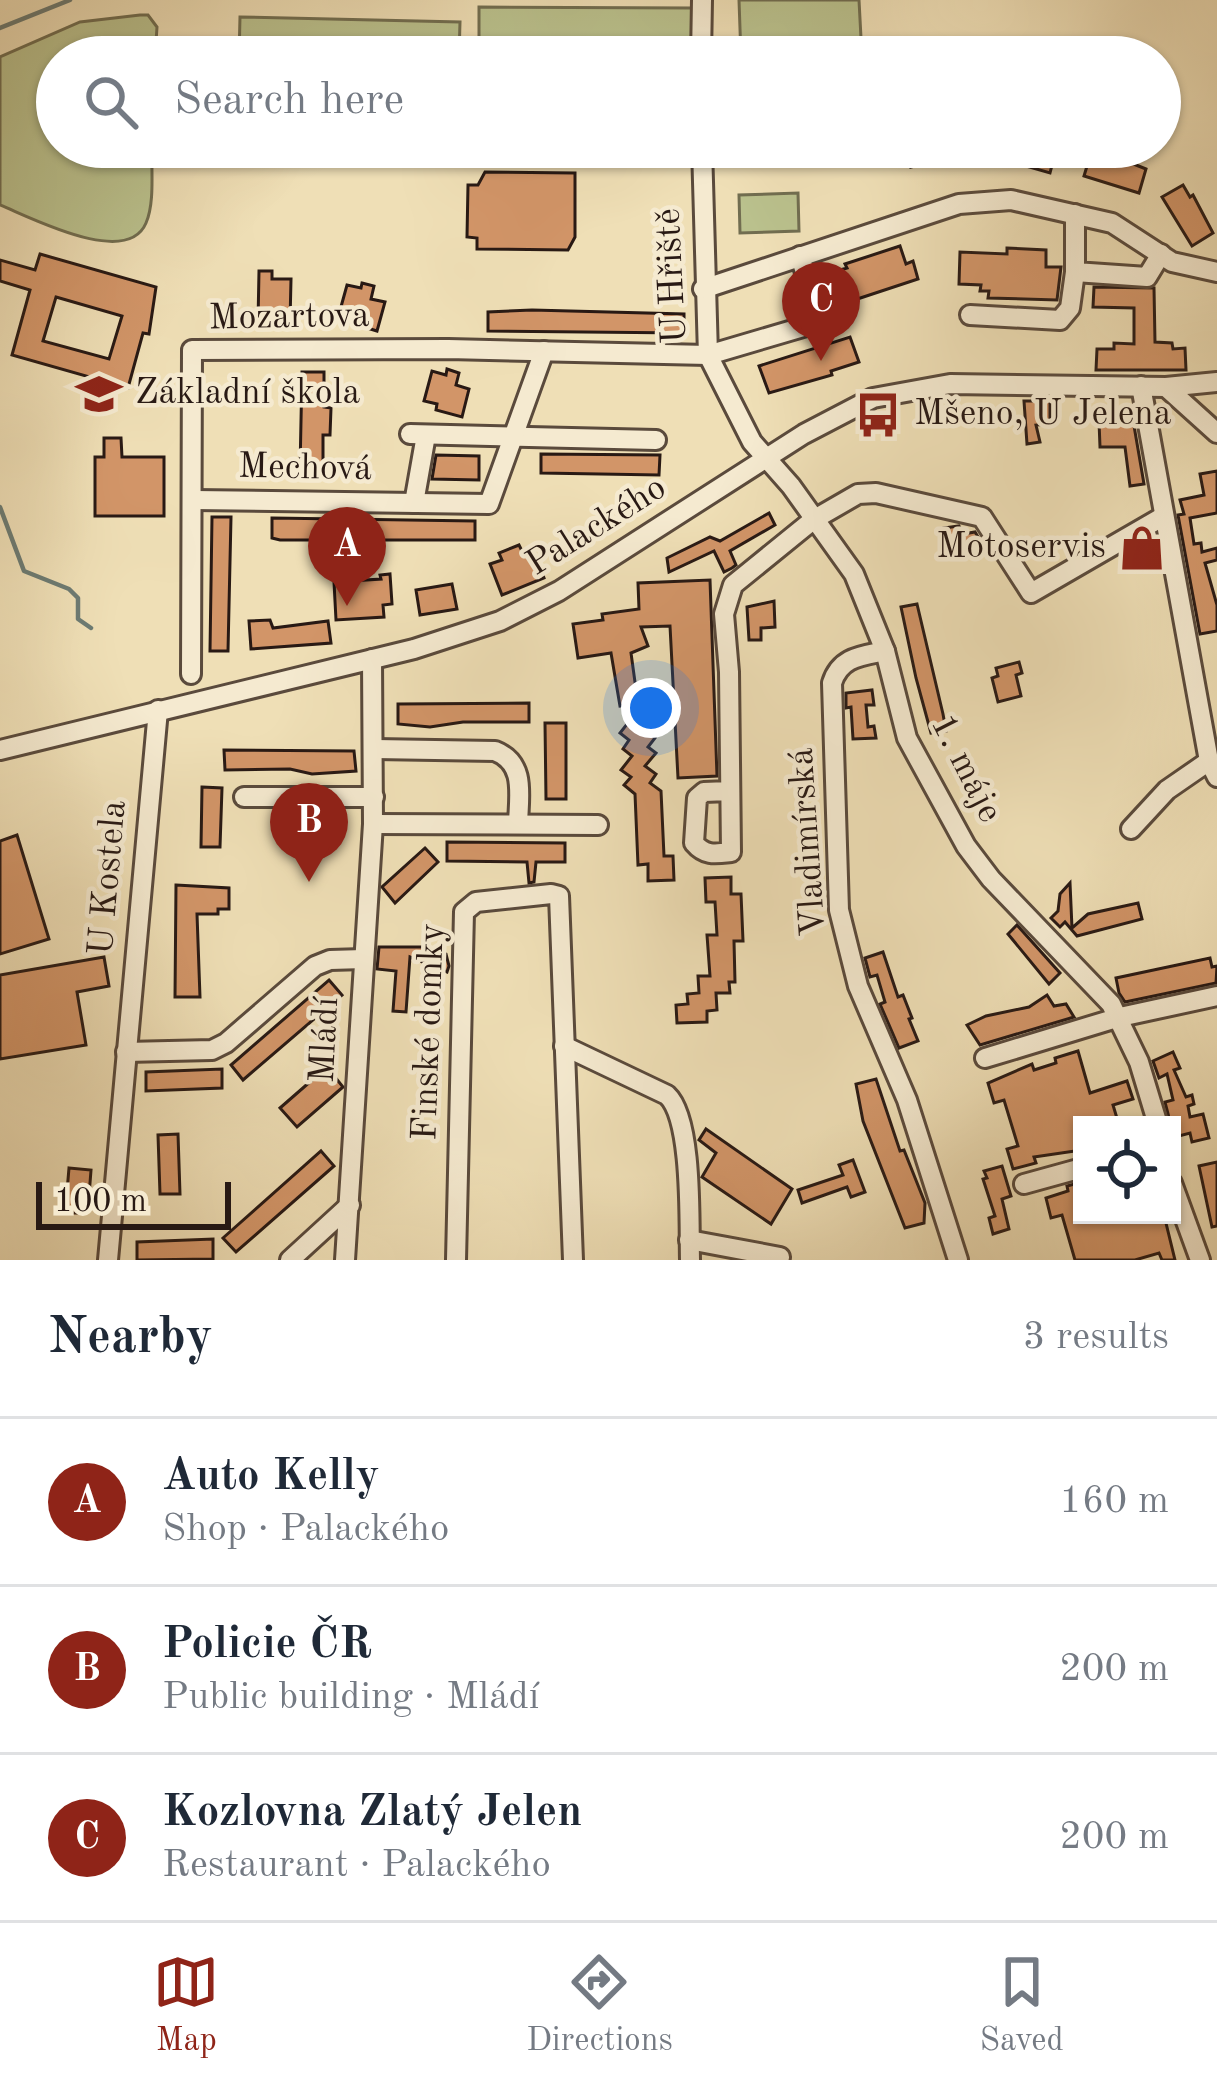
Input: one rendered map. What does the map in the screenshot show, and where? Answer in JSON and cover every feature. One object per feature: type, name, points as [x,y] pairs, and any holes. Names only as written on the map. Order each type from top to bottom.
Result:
[{"type":"street","points":[[701,36],[702,0]]},
{"type":"street","name":"U Hřiště","points":[[702,168],[708,355],[752,442],[767,459]]},
{"type":"street","points":[[703,289],[959,204],[1011,200],[1112,223],[1172,262],[1217,272]]},
{"type":"street","points":[[970,315],[1060,320],[1070,308],[1076,272],[1075,214]]},
{"type":"street","points":[[1076,272],[1147,277],[1161,254]]},
{"type":"street","name":"Mozartova","points":[[191,674],[192,350],[708,355],[820,322],[800,256]]},
{"type":"street","name":"Mechová","points":[[194,500],[489,505],[544,351]]},
{"type":"street","name":"Palackého","points":[[0,750],[372,659],[463,634],[526,609],[847,409],[921,387],[1166,387],[1217,382]]},
{"type":"street","points":[[1131,829],[1167,790],[1213,769],[1141,386]]},
{"type":"street","points":[[1166,387],[1217,433]]},
{"type":"street","name":"Mechová","points":[[414,503],[418,435],[656,440]]},
{"type":"street","name":"1. máje","points":[[767,459],[854,574],[884,650],[907,738],[966,846],[1120,1017],[1155,1116]]},
{"type":"street","points":[[729,791],[724,614],[733,585],[813,520],[858,494],[876,493],[974,513],[989,524],[1031,592],[1164,516]]},
{"type":"street","name":"Vladimírská","points":[[884,650],[848,659],[832,682],[839,910],[858,986],[907,1100],[958,1260]]},
{"type":"street","name":"Mládí","points":[[345,1260],[374,824],[372,659]]},
{"type":"street","name":"U Kostela","points":[[108,1260],[158,710]]},
{"type":"street","points":[[375,749],[504,754],[517,771],[518,824]]},
{"type":"street","points":[[244,797],[374,797]]},
{"type":"street","points":[[374,824],[598,825]]},
{"type":"street","name":"Finské domky","points":[[456,1260],[464,916],[468,906],[491,900],[559,896],[574,1260]]},
{"type":"street","points":[[126,1052],[212,1050],[315,966],[330,960],[364,959]]},
{"type":"street","points":[[985,1058],[1120,1017],[1217,997]]},
{"type":"street","points":[[564,1046],[675,1102],[683,1131],[690,1250],[780,1257]]},
{"type":"street","points":[[1024,1184],[1073,1170]]},
{"type":"street","points":[[290,1260],[350,1204]]},
{"type":"street","points":[[1181,1208],[1200,1260]]},
{"type":"green space","points":[[739,0],[859,0],[861,36],[740,36]]},
{"type":"green space","points":[[479,7],[693,8],[692,36],[479,36]]},
{"type":"green space","points":[[148,15],[157,27],[156,36],[48,36],[80,22]]},
{"type":"green space","points":[[240,17],[460,22],[460,36],[240,36]]},
{"type":"green space","points":[[36,41],[36,168],[152,168],[149,215],[136,236],[100,241],[78,236],[0,205],[0,57]]},
{"type":"green space","points":[[798,193],[799,231],[740,233],[739,195]]},
{"type":"building","points":[[1086,168],[1146,169],[1139,193],[1084,176]]},
{"type":"building","points":[[485,172],[575,173],[575,237],[568,250],[477,249],[477,238],[467,237],[468,185],[478,185]]},
{"type":"building","points":[[1183,185],[1213,233],[1192,246],[1162,197]]},
{"type":"building","points":[[900,246],[906,264],[913,261],[918,279],[830,308],[822,284],[835,280],[833,272]]},
{"type":"building","points":[[1007,248],[1046,250],[1046,267],[1061,267],[1057,300],[988,298],[989,291],[980,291],[981,285],[959,284],[960,252],[1007,254]]},
{"type":"building","points":[[40,254],[156,287],[149,334],[143,333],[128,388],[12,355],[30,290],[0,281],[0,260],[35,270]],"holes":[[[56,297],[122,316],[109,359],[43,341]]]},
{"type":"building","points":[[259,271],[272,271],[272,279],[291,279],[290,322],[258,322]]},
{"type":"building","points":[[362,283],[374,286],[371,299],[385,302],[377,331],[339,314],[347,285],[361,288]]},
{"type":"building","points":[[1094,287],[1154,288],[1155,342],[1185,348],[1186,370],[1096,370],[1097,349],[1114,349],[1114,343],[1134,344],[1134,308],[1093,307]]},
{"type":"building","points":[[488,312],[684,314],[684,333],[488,331]]},
{"type":"building","points":[[850,337],[859,362],[769,393],[759,366]]},
{"type":"building","points":[[447,369],[459,373],[456,385],[469,389],[462,417],[436,410],[437,404],[424,401],[432,371],[446,375]]},
{"type":"building","points":[[302,372],[324,372],[324,407],[331,408],[330,435],[323,435],[323,471],[300,470]]},
{"type":"building","points":[[1024,401],[1050,401],[1050,424],[1036,425],[1040,442],[1027,444]]},
{"type":"building","points":[[1133,420],[1144,484],[1130,486],[1125,447],[1100,447],[1099,421]]},
{"type":"building","points":[[104,438],[121,438],[122,457],[164,457],[164,516],[95,516],[95,457],[104,457]]},
{"type":"building","points":[[541,454],[660,455],[659,475],[541,473]]},
{"type":"building","points":[[436,455],[479,456],[479,480],[432,479]]},
{"type":"building","points":[[1217,471],[1217,513],[1190,518],[1194,544],[1201,543],[1202,552],[1217,548],[1217,560],[1205,563],[1217,605],[1217,631],[1200,634],[1178,515],[1184,514],[1180,500],[1204,495],[1200,474]]},
{"type":"building","points":[[769,513],[775,525],[730,551],[736,565],[732,568],[724,572],[714,551],[669,572],[667,558],[710,537],[720,541]]},
{"type":"building","points":[[212,517],[231,517],[228,651],[210,651]]},
{"type":"building","points":[[272,518],[475,521],[475,540],[280,540],[272,538]]},
{"type":"building","points":[[959,526],[963,534],[975,532],[984,547],[949,554],[944,528]]},
{"type":"building","points":[[519,545],[522,551],[532,547],[544,578],[502,595],[490,564],[502,560],[499,553]]},
{"type":"building","points":[[390,574],[392,604],[383,605],[384,617],[336,620],[334,582],[381,579],[380,575]]},
{"type":"building","points":[[710,580],[717,776],[678,778],[670,626],[641,627],[648,646],[631,653],[638,704],[620,706],[611,653],[578,658],[573,624],[639,609],[638,583]]},
{"type":"building","points":[[452,584],[457,609],[420,615],[416,590]]},
{"type":"building","points":[[774,601],[775,627],[761,628],[761,640],[749,640],[747,607]]},
{"type":"building","points":[[917,604],[946,731],[931,733],[916,678],[901,607]]},
{"type":"building","points":[[270,620],[273,628],[328,621],[331,643],[251,649],[249,621]]},
{"type":"building","points":[[1019,662],[1022,673],[1016,675],[1021,696],[998,702],[992,678],[998,676],[996,668]]},
{"type":"building","points":[[872,690],[874,705],[866,705],[868,727],[874,726],[876,738],[853,739],[846,693]]},
{"type":"building","points":[[529,703],[529,722],[398,724],[398,704]]},
{"type":"building","points":[[631,719],[655,738],[648,747],[656,753],[645,766],[656,774],[650,783],[661,791],[664,856],[673,856],[674,880],[648,881],[648,864],[638,865],[635,794],[624,785],[631,777],[621,770],[632,756],[623,749],[629,740],[620,733]]},
{"type":"building","points":[[545,723],[566,723],[566,799],[546,799]]},
{"type":"building","points":[[224,750],[354,751],[356,771],[225,770]]},
{"type":"building","points":[[202,787],[222,788],[220,847],[201,847]]},
{"type":"building","points":[[17,835],[49,939],[0,954],[0,841]]},
{"type":"building","points":[[447,842],[565,843],[565,862],[536,862],[534,882],[529,883],[527,862],[447,861]]},
{"type":"building","points":[[425,848],[438,862],[395,903],[382,887]]},
{"type":"building","points":[[731,877],[731,894],[741,894],[743,941],[734,941],[735,982],[729,982],[730,993],[716,993],[717,1010],[707,1011],[707,1022],[677,1023],[676,1005],[688,1004],[687,994],[699,993],[698,976],[710,976],[707,935],[717,935],[715,902],[706,902],[705,878]]},
{"type":"building","points":[[1070,883],[1072,928],[1088,914],[1138,903],[1142,919],[1077,936],[1065,922],[1060,927],[1051,918]]},
{"type":"building","points":[[176,885],[229,888],[229,909],[197,914],[200,997],[175,997]]},
{"type":"building","points":[[1017,925],[1060,973],[1049,984],[1008,934]]},
{"type":"building","points":[[379,947],[428,947],[446,954],[449,966],[447,972],[410,957],[406,1012],[393,1011],[396,971],[377,969]]},
{"type":"building","points":[[883,952],[918,1041],[899,1048],[880,1004],[885,1002],[877,975],[870,977],[865,958]]},
{"type":"building","points":[[104,957],[109,986],[77,992],[86,1045],[0,1059],[0,975]]},
{"type":"building","points":[[1210,958],[1212,967],[1217,966],[1216,983],[1125,1002],[1119,993],[1116,978]]},
{"type":"building","points":[[329,980],[342,995],[243,1080],[231,1065]]},
{"type":"building","points":[[1047,995],[1054,1006],[1066,1004],[1074,1017],[980,1045],[967,1025],[1029,1007]]},
{"type":"building","points":[[1078,1051],[1090,1093],[1127,1081],[1133,1099],[1113,1105],[1116,1116],[1073,1116],[1073,1151],[1034,1157],[1036,1163],[1013,1169],[1007,1149],[1018,1146],[1004,1100],[994,1103],[988,1083],[1032,1064],[1034,1070],[1056,1063],[1055,1058]]},
{"type":"building","points":[[1173,1052],[1180,1068],[1174,1070],[1186,1097],[1192,1095],[1190,1117],[1203,1114],[1209,1138],[1192,1142],[1190,1133],[1181,1135],[1181,1116],[1169,1116],[1165,1102],[1173,1100],[1167,1074],[1159,1078],[1153,1061]]},
{"type":"building","points":[[327,1067],[343,1087],[297,1127],[280,1108]]},
{"type":"building","points":[[222,1069],[222,1088],[146,1091],[146,1072]]},
{"type":"building","points":[[876,1079],[900,1151],[904,1150],[925,1203],[924,1223],[905,1228],[863,1121],[856,1084]]},
{"type":"building","points":[[706,1129],[792,1189],[771,1224],[702,1177],[716,1153],[699,1140]]},
{"type":"building","points":[[178,1134],[180,1194],[160,1194],[158,1135]]},
{"type":"building","points":[[321,1151],[334,1166],[236,1252],[223,1238]]},
{"type":"building","points":[[853,1160],[865,1192],[851,1197],[847,1187],[802,1203],[798,1190],[843,1175],[839,1165]]},
{"type":"building","points":[[1217,1162],[1217,1226],[1212,1227],[1199,1166]]},
{"type":"building","points":[[1002,1166],[1011,1196],[1002,1199],[1009,1229],[993,1234],[989,1218],[995,1216],[984,1171]]},
{"type":"building","points":[[69,1168],[91,1170],[88,1209],[79,1213],[73,1213],[66,1203]]},
{"type":"building","points":[[1073,1184],[1073,1224],[1166,1224],[1175,1260],[1162,1260],[1159,1253],[1135,1260],[1075,1260],[1062,1215],[1051,1218],[1046,1198],[1068,1191],[1067,1186]]},
{"type":"building","points":[[213,1239],[213,1259],[137,1260],[137,1242]]},
{"type":"waterway","points":[[0,28],[70,0]]},
{"type":"waterway","points":[[0,507],[24,571],[69,589],[78,598],[78,619],[91,628]]},
{"type":"place","name":"Kozlovna Zlatý Jelen","points":[[821,361]]},
{"type":"place","name":"Základní škola","points":[[99,394]]},
{"type":"place","name":"Mšeno, U Jelena","points":[[878,415]]},
{"type":"place","name":"Motoservis","points":[[1142,548]]},
{"type":"place","name":"Auto Kelly","points":[[347,606]]},
{"type":"place","name":"Policie ČR","points":[[309,882]]}]
